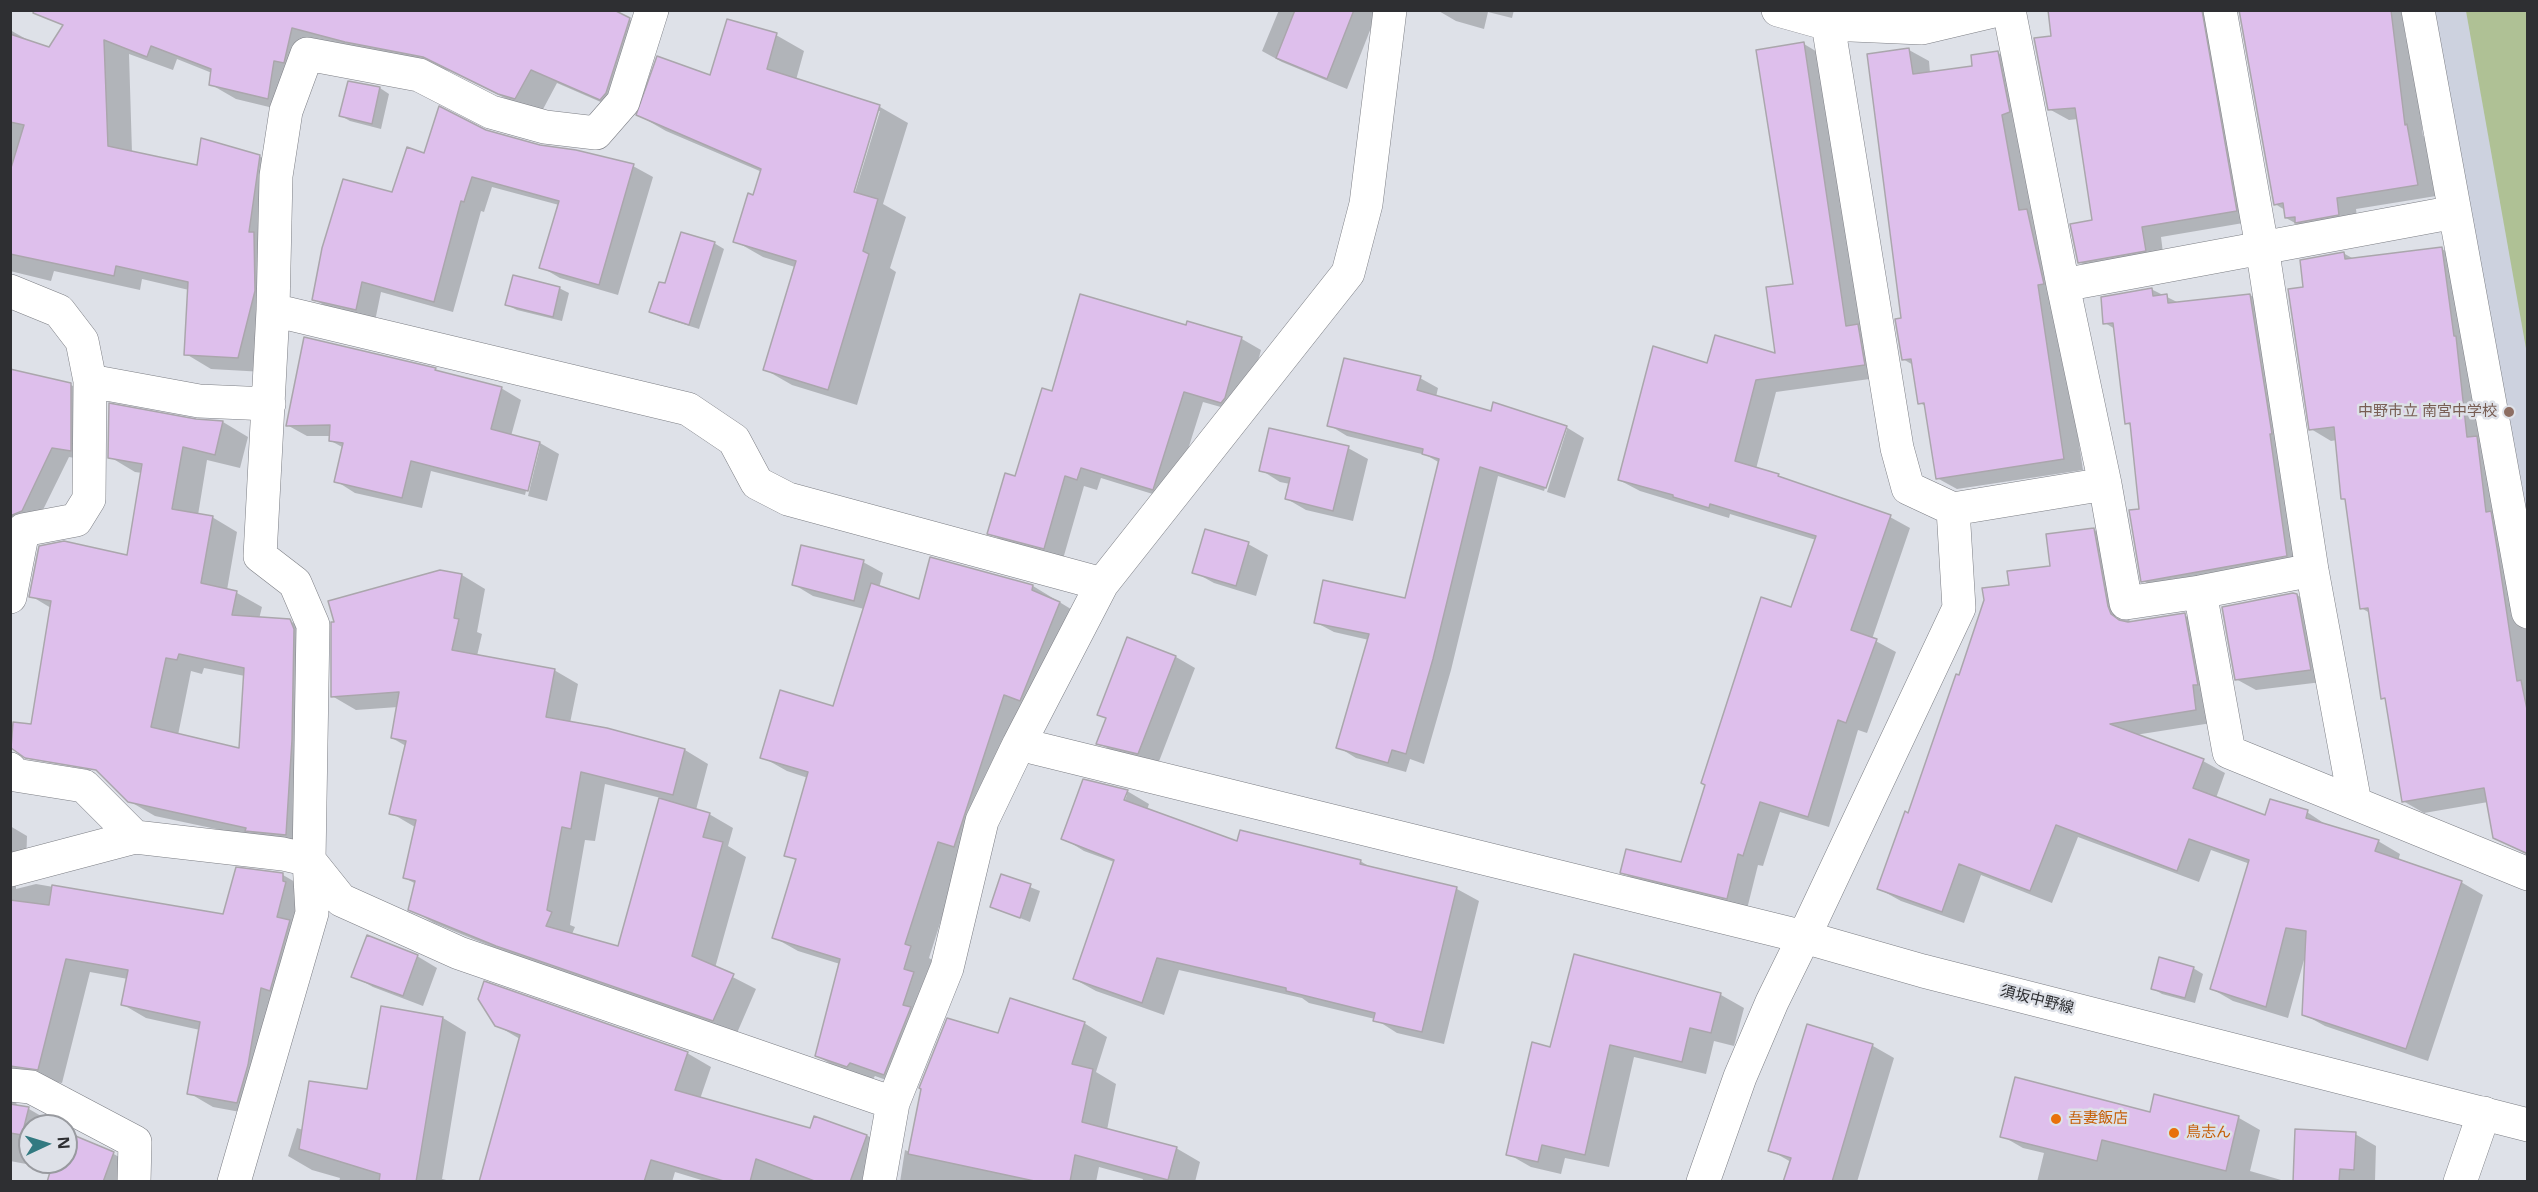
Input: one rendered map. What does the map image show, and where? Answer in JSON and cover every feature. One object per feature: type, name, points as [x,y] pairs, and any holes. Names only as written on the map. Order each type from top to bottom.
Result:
[{"type":"street","points":[[234,1182],[312,913],[309,860],[313,625],[295,583],[260,556],[273,310],[276,176],[286,111],[307,54],[419,75],[491,112],[545,127],[596,133],[623,102],[652,10]]},
{"type":"street","points":[[879,1182],[893,1103],[947,968],[982,821],[1019,744],[1102,584],[1348,273],[1365,204],[1390,10]]},
{"type":"street","points":[[1778,10],[1828,24],[1923,27],[1998,10]]},
{"type":"street","points":[[2009,10],[2105,484],[2126,603],[2200,592],[2312,570]]},
{"type":"street","points":[[2220,10],[2262,247],[2312,570],[2355,803]]},
{"type":"street","points":[[2418,10],[2528,612]]},
{"type":"street","points":[[1828,24],[1897,448],[1908,488],[1953,509],[2105,484]]},
{"type":"street","points":[[2063,285],[2455,212]]},
{"type":"street","points":[[10,291],[59,311],[82,341],[90,381],[89,499],[76,520],[23,530],[10,597]]},
{"type":"street","points":[[273,310],[688,409],[734,440],[757,483],[788,499],[1102,584]]},
{"type":"street","points":[[90,381],[199,401],[269,404]]},
{"type":"street","points":[[1703,1182],[1740,1077],[1772,1002],[1959,608],[1953,509]]},
{"type":"street","points":[[2200,592],[2229,752],[2528,874]]},
{"type":"street","name":"須坂中野線","points":[[1019,744],[1804,937],[1923,971],[2528,1125]]},
{"type":"street","points":[[10,769],[15,776],[84,786],[135,837]]},
{"type":"street","points":[[10,870],[135,837],[283,854],[309,860],[341,900],[459,953],[893,1103]]},
{"type":"street","points":[[10,1085],[31,1088],[135,1142],[134,1182]]},
{"type":"street","points":[[2460,1182],[2484,1113]]},
{"type":"shaded area","name":"中野市立 南宮中学校","points":[[2418,11],[2527,11],[2527,612]]},
{"type":"green space","points":[[2466,11],[2527,11],[2527,354]]},
{"type":"building","points":[[34,10],[614,10],[630,18],[606,93],[600,100],[531,70],[515,99],[498,94],[423,57],[345,42],[292,28],[284,63],[274,61],[268,99],[209,85],[211,69],[151,46],[147,57],[104,40],[108,146],[197,165],[201,138],[260,155],[249,232],[254,232],[255,291],[238,358],[184,355],[188,282],[116,266],[114,276],[10,254],[10,171],[24,125],[10,122],[10,34],[49,47],[63,25],[33,13]]},
{"type":"building","points":[[1295,10],[1354,10],[1327,79],[1276,58]]},
{"type":"building","points":[[2048,10],[2202,10],[2237,211],[2142,227],[2146,251],[2078,263],[2070,224],[2092,220],[2075,108],[2048,110],[2034,38],[2051,36]]},
{"type":"building","points":[[2239,10],[2391,10],[2405,125],[2407,124],[2418,185],[2337,198],[2339,215],[2295,223],[2295,217],[2285,218],[2283,203],[2274,205]]},
{"type":"building","points":[[727,19],[777,33],[767,69],[880,105],[854,192],[878,199],[863,251],[869,254],[828,390],[763,370],[796,261],[733,242],[748,193],[753,195],[761,169],[636,115],[657,56],[710,75]]},
{"type":"building","points":[[1804,42],[1846,326],[1858,324],[1865,365],[1756,380],[1735,461],[1779,474],[1778,476],[1891,515],[1851,630],[1877,639],[1846,723],[1838,720],[1808,817],[1760,802],[1743,856],[1738,854],[1727,899],[1620,873],[1626,849],[1681,862],[1705,785],[1701,783],[1761,597],[1791,607],[1816,536],[1710,504],[1709,508],[1673,497],[1673,495],[1618,480],[1653,346],[1707,363],[1715,335],[1775,353],[1766,287],[1793,284],[1756,50]]},
{"type":"building","points":[[1909,48],[1913,74],[1972,66],[1971,55],[1998,51],[2010,112],[2002,115],[2019,210],[2027,209],[2044,284],[2038,285],[2064,459],[1936,479],[1924,403],[1918,404],[1911,359],[1902,360],[1895,319],[1901,318],[1867,54]]},
{"type":"building","points":[[348,81],[380,87],[372,124],[339,116]]},
{"type":"building","points":[[439,106],[486,130],[540,145],[576,150],[634,164],[599,285],[539,268],[559,201],[472,177],[464,202],[461,201],[434,302],[362,282],[356,310],[312,300],[322,248],[343,179],[392,192],[407,147],[424,153]]},
{"type":"building","points":[[681,232],[715,242],[689,325],[649,312],[659,282],[665,283]]},
{"type":"building","points":[[2442,247],[2454,336],[2456,336],[2467,437],[2477,436],[2486,512],[2491,511],[2517,681],[2521,680],[2528,714],[2528,854],[2493,838],[2484,788],[2402,802],[2385,698],[2381,699],[2368,608],[2360,609],[2345,499],[2341,499],[2334,427],[2309,430],[2288,289],[2303,287],[2300,260],[2344,252],[2345,259]]},
{"type":"building","points":[[513,275],[560,287],[553,317],[505,305]]},
{"type":"building","points":[[2152,288],[2153,296],[2167,294],[2168,303],[2250,294],[2272,434],[2270,434],[2287,556],[2141,582],[2129,510],[2139,509],[2130,423],[2125,424],[2113,323],[2103,324],[2101,297]]},
{"type":"building","points":[[1080,294],[1186,325],[1187,321],[1242,337],[1225,398],[1221,403],[1184,392],[1153,490],[1081,468],[1077,480],[1065,476],[1044,549],[987,534],[1005,473],[1015,476],[1042,388],[1052,391]]},
{"type":"building","points":[[304,337],[436,368],[435,370],[502,387],[491,429],[540,442],[528,491],[411,461],[402,498],[334,482],[343,443],[329,441],[330,425],[286,426]]},
{"type":"building","points":[[1344,358],[1421,376],[1417,390],[1491,411],[1493,402],[1567,426],[1546,488],[1480,467],[1433,659],[1406,754],[1392,750],[1388,763],[1336,748],[1369,634],[1314,623],[1323,580],[1405,598],[1439,459],[1422,454],[1423,449],[1327,426]]},
{"type":"building","points":[[10,369],[71,383],[71,451],[52,448],[22,511],[10,516]]},
{"type":"building","points":[[109,403],[196,419],[223,421],[215,455],[183,447],[172,509],[213,516],[201,583],[237,591],[232,615],[290,619],[294,629],[292,740],[286,835],[245,831],[246,828],[128,802],[96,770],[25,758],[11,748],[13,722],[31,724],[51,601],[29,597],[39,546],[64,541],[127,555],[142,464],[108,458]],"holes":[[[179,654],[244,668],[239,748],[151,727],[166,658],[177,660]]]},
{"type":"building","points":[[1269,428],[1349,446],[1333,511],[1285,499],[1290,478],[1259,471]]},
{"type":"building","points":[[2094,528],[2111,614],[2119,620],[2128,622],[2185,613],[2198,685],[2193,685],[2196,710],[2110,724],[2204,759],[2193,788],[2265,815],[2270,799],[2308,810],[2306,818],[2379,840],[2375,851],[2462,881],[2406,1049],[2302,1015],[2306,931],[2286,928],[2266,1007],[2210,989],[2249,860],[2189,839],[2177,871],[2056,825],[2030,891],[1959,864],[1942,912],[1877,889],[1905,811],[1908,813],[1956,674],[1959,675],[1984,600],[1982,588],[2009,585],[2007,571],[2050,566],[2046,534]]},
{"type":"building","points":[[1205,529],[1249,542],[1236,586],[1192,573]]},
{"type":"building","points":[[801,545],[864,560],[854,601],[792,585]]},
{"type":"building","points":[[930,557],[1033,585],[1032,590],[1060,602],[1020,701],[1004,695],[954,847],[938,842],[905,944],[911,946],[904,969],[914,972],[903,1005],[911,1007],[884,1075],[850,1063],[847,1067],[815,1056],[840,959],[772,938],[796,859],[784,856],[808,772],[760,758],[780,690],[833,706],[871,583],[919,599]]},
{"type":"building","points":[[440,570],[462,574],[454,618],[459,619],[452,650],[555,669],[546,717],[607,728],[685,749],[673,795],[581,772],[571,829],[562,827],[547,910],[552,912],[546,926],[618,946],[659,798],[710,813],[703,837],[723,842],[692,956],[734,974],[713,1021],[496,946],[408,910],[415,881],[403,878],[416,820],[389,814],[406,741],[391,738],[399,692],[331,697],[331,622],[334,622],[328,601]]},
{"type":"building","points":[[2297,594],[2311,670],[2235,680],[2222,607]]},
{"type":"building","points":[[1127,637],[1176,656],[1138,754],[1096,744],[1106,718],[1097,715]]},
{"type":"building","points":[[1083,779],[1128,790],[1124,800],[1237,841],[1240,830],[1361,860],[1360,864],[1457,887],[1422,1032],[1373,1021],[1375,1013],[1286,991],[1286,988],[1157,958],[1142,1003],[1073,979],[1114,860],[1061,839]]},
{"type":"building","points":[[236,867],[283,873],[283,881],[286,882],[277,917],[290,920],[270,991],[261,988],[248,1065],[237,1103],[187,1094],[200,1022],[121,1005],[128,970],[66,959],[38,1070],[10,1066],[10,900],[49,905],[52,885],[223,914]]},
{"type":"building","points":[[1001,874],[1031,884],[1020,918],[990,907]]},
{"type":"building","points":[[367,935],[418,955],[403,996],[351,977]]},
{"type":"building","points":[[1574,954],[1721,993],[1711,1033],[1690,1028],[1682,1062],[1610,1045],[1585,1155],[1542,1145],[1538,1162],[1506,1155],[1532,1042],[1550,1047]]},
{"type":"building","points":[[2159,957],[2194,967],[2185,998],[2151,989]]},
{"type":"building","points":[[484,981],[688,1052],[675,1090],[810,1128],[814,1116],[867,1135],[850,1182],[817,1182],[756,1159],[750,1182],[727,1182],[651,1160],[644,1182],[479,1182],[520,1035],[495,1026],[478,999]]},
{"type":"building","points":[[1010,998],[1085,1022],[1072,1064],[1093,1069],[1082,1122],[1177,1147],[1168,1180],[1075,1155],[1070,1182],[1039,1182],[908,1154],[921,1089],[919,1088],[947,1018],[998,1033]]},
{"type":"building","points":[[381,1006],[443,1017],[416,1182],[379,1182],[380,1174],[299,1149],[309,1081],[367,1089]]},
{"type":"building","points":[[1807,1024],[1873,1044],[1832,1182],[1783,1182],[1791,1158],[1768,1151]]},
{"type":"building","points":[[2015,1077],[2150,1112],[2154,1094],[2239,1116],[2226,1171],[2102,1140],[2097,1161],[2000,1137]]},
{"type":"building","points":[[10,1104],[29,1107],[27,1114],[18,1114],[18,1134],[10,1133]]},
{"type":"building","points":[[2295,1129],[2356,1132],[2354,1170],[2340,1169],[2339,1182],[2293,1182]]},
{"type":"building","points":[[78,1137],[114,1152],[103,1182],[47,1182],[49,1174],[78,1174]]},
{"type":"place","name":"中野市立 南宮中学校","points":[[2509,412]]},
{"type":"place","name":"吾妻飯店","points":[[2056,1119]]},
{"type":"place","name":"鳥志ん","points":[[2174,1133]]}]
